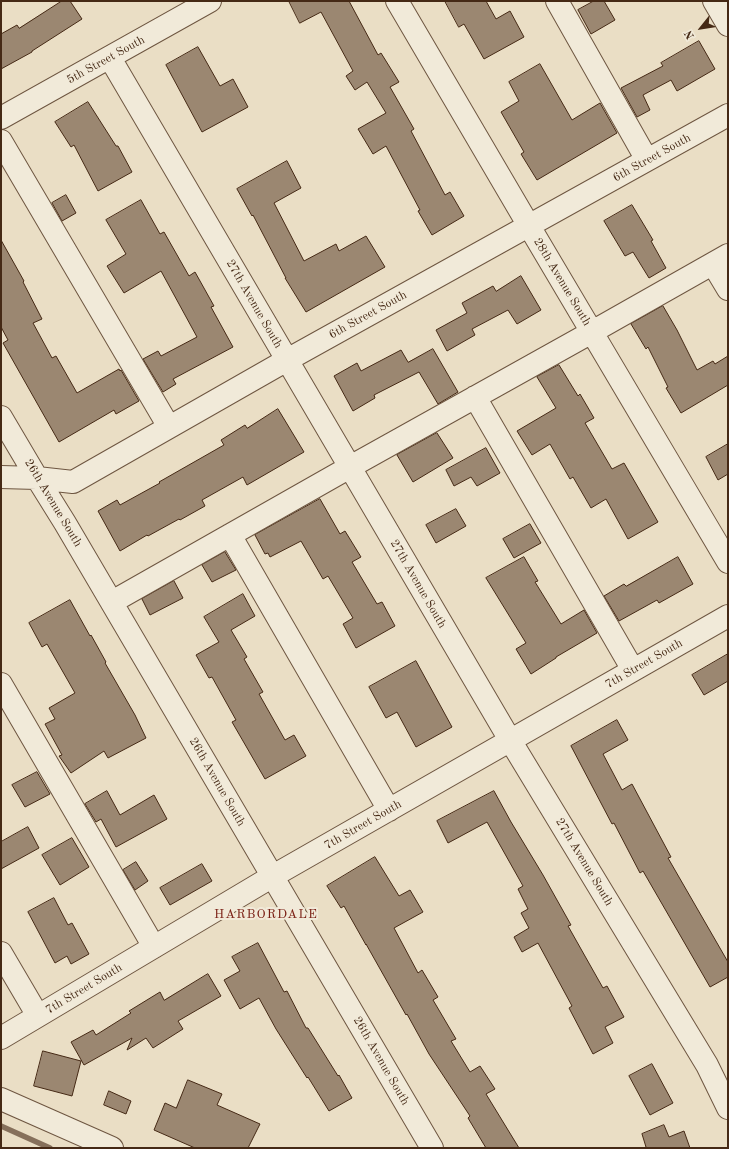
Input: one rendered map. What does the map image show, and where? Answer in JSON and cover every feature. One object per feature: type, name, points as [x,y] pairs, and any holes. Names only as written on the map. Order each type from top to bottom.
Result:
[{"type":"street","name":"5th Street South","points":[[1,118],[210,1]]},
{"type":"street","name":"28th Avenue South","points":[[397,1],[728,562]]},
{"type":"street","points":[[557,1],[647,160]]},
{"type":"street","points":[[714,1],[728,25]]},
{"type":"street","name":"27th Avenue South","points":[[110,58],[510,740],[707,1065],[728,1108]]},
{"type":"street","name":"6th Street South","points":[[1,477],[37,478],[73,482],[287,360],[728,115]]},
{"type":"street","points":[[1,141],[168,427]]},
{"type":"street","points":[[112,602],[721,259],[728,289]]},
{"type":"street","points":[[475,397],[633,670]]},
{"type":"street","name":"26th Avenue South","points":[[1,416],[112,602],[432,1148]]},
{"type":"street","points":[[230,535],[389,810]]},
{"type":"street","name":"7th Street South","points":[[1,1038],[273,876],[728,616]]},
{"type":"street","points":[[1,684],[154,947]]},
{"type":"street","points":[[1,953],[38,1016]]},
{"type":"street","points":[[1,1099],[112,1148]]},
{"type":"building","points":[[62,1],[70,1],[82,19],[32,52],[1,69],[1,34],[17,25],[19,28]]},
{"type":"building","points":[[289,1],[349,1],[378,55],[381,53],[399,82],[390,87],[414,129],[411,131],[445,195],[450,192],[464,216],[432,235],[418,211],[420,210],[386,146],[373,154],[358,129],[386,113],[367,82],[355,90],[346,76],[353,71],[321,12],[300,23]]},
{"type":"building","points":[[445,1],[486,1],[496,19],[510,11],[524,37],[484,59],[464,24],[459,27]]},
{"type":"building","points":[[594,1],[604,1],[615,20],[591,34],[578,10]]},
{"type":"building","points":[[699,41],[715,69],[677,91],[671,80],[643,95],[650,110],[637,117],[621,88],[663,66],[661,63]]},
{"type":"building","points":[[198,47],[220,86],[233,79],[248,107],[202,132],[166,65]]},
{"type":"building","points":[[540,64],[572,120],[600,103],[617,133],[537,180],[521,154],[524,152],[501,112],[519,101],[509,82]]},
{"type":"building","points":[[88,102],[116,146],[118,146],[132,172],[98,191],[74,145],[71,147],[55,122]]},
{"type":"building","points":[[287,161],[301,188],[274,203],[304,261],[336,244],[339,251],[366,236],[385,267],[306,312],[285,278],[253,215],[252,216],[237,189]]},
{"type":"building","points":[[66,195],[76,213],[62,221],[52,203]]},
{"type":"building","points":[[141,200],[160,234],[164,232],[189,276],[195,272],[214,306],[211,307],[233,347],[173,379],[176,384],[163,392],[143,359],[158,351],[161,356],[197,337],[161,271],[124,293],[107,266],[126,254],[106,220]]},
{"type":"building","points":[[632,205],[653,240],[651,241],[666,268],[649,278],[633,252],[625,256],[604,221]]},
{"type":"building","points":[[1,240],[24,281],[23,282],[42,319],[33,323],[52,358],[56,356],[77,393],[119,369],[139,401],[116,414],[114,410],[59,442],[3,343],[8,340],[1,327]]},
{"type":"building","points":[[521,276],[541,310],[517,324],[508,310],[472,329],[475,335],[447,351],[436,330],[467,313],[462,303],[493,286],[496,291]]},
{"type":"building","points":[[663,306],[697,370],[713,361],[715,364],[728,356],[728,385],[681,413],[666,388],[668,387],[648,347],[646,349],[631,324]]},
{"type":"building","points":[[433,349],[458,392],[438,404],[419,372],[374,395],[375,398],[353,411],[334,376],[357,363],[361,371],[401,350],[408,362]]},
{"type":"building","points":[[559,365],[578,396],[580,394],[594,418],[585,423],[612,469],[624,463],[658,522],[628,539],[606,499],[591,508],[573,477],[570,479],[550,444],[532,455],[517,431],[556,408],[537,377]]},
{"type":"building","points":[[278,409],[304,452],[247,485],[243,477],[202,500],[205,506],[148,536],[147,535],[120,551],[98,511],[117,500],[120,505],[160,483],[159,482],[224,445],[221,440],[245,425],[247,428]]},
{"type":"building","points":[[437,433],[453,458],[413,482],[397,455]]},
{"type":"building","points":[[728,444],[728,474],[718,480],[706,457]]},
{"type":"building","points":[[486,448],[500,473],[477,486],[471,477],[454,486],[446,470]]},
{"type":"building","points":[[320,499],[340,534],[345,531],[361,557],[352,562],[377,604],[382,602],[395,626],[356,648],[343,624],[353,618],[328,576],[323,579],[301,541],[270,557],[268,553],[265,554],[255,535]]},
{"type":"building","points":[[456,509],[466,526],[436,543],[426,525]]},
{"type":"building","points":[[530,524],[541,543],[514,558],[503,539]]},
{"type":"building","points":[[225,552],[236,570],[212,582],[202,565]]},
{"type":"building","points":[[524,557],[538,581],[535,582],[561,624],[584,610],[597,633],[556,657],[531,674],[516,649],[526,643],[486,578]]},
{"type":"building","points":[[678,557],[693,584],[659,603],[657,600],[619,621],[604,596],[624,584],[626,586]]},
{"type":"building","points":[[174,581],[183,598],[150,615],[142,599]]},
{"type":"building","points":[[243,594],[255,616],[231,630],[247,657],[244,659],[263,692],[259,694],[285,740],[294,735],[306,756],[265,779],[232,722],[236,720],[212,677],[209,678],[196,655],[219,642],[204,617]]},
{"type":"building","points":[[70,600],[106,662],[105,663],[135,715],[146,738],[108,758],[104,751],[71,773],[59,756],[62,755],[45,724],[55,719],[49,708],[75,693],[47,644],[42,647],[29,623]]},
{"type":"building","points":[[728,654],[728,681],[704,695],[692,675]]},
{"type":"building","points":[[416,661],[452,727],[416,747],[397,712],[386,718],[369,687]]},
{"type":"building","points":[[617,720],[628,740],[603,754],[622,790],[632,784],[671,857],[668,858],[728,962],[728,977],[710,987],[643,871],[640,873],[614,823],[612,824],[571,746]]},
{"type":"building","points":[[37,772],[50,794],[25,807],[12,785]]},
{"type":"building","points":[[107,791],[120,815],[154,795],[167,819],[116,847],[101,819],[96,822],[85,804]]},
{"type":"building","points":[[494,791],[571,925],[568,926],[603,988],[607,986],[624,1017],[605,1027],[613,1043],[593,1054],[569,1008],[572,1006],[538,943],[522,952],[514,937],[529,928],[521,913],[528,909],[518,889],[523,886],[487,822],[448,843],[437,821]]},
{"type":"building","points":[[28,827],[39,848],[1,869],[1,842]]},
{"type":"building","points":[[72,838],[89,867],[60,885],[42,855]]},
{"type":"building","points":[[375,857],[399,896],[410,890],[423,912],[394,928],[418,973],[422,970],[438,997],[433,1000],[456,1039],[451,1041],[470,1072],[480,1066],[495,1089],[486,1094],[519,1148],[486,1148],[468,1118],[470,1116],[429,1054],[344,906],[341,908],[327,886]]},
{"type":"building","points":[[136,862],[148,881],[135,890],[123,870]]},
{"type":"building","points":[[202,864],[212,881],[170,905],[160,888]]},
{"type":"building","points":[[54,898],[68,925],[72,923],[89,954],[71,964],[67,956],[55,963],[28,912]]},
{"type":"building","points":[[258,943],[284,992],[287,991],[306,1028],[308,1028],[338,1076],[339,1075],[352,1098],[329,1111],[276,1029],[259,998],[240,1009],[224,980],[240,971],[232,957]]},
{"type":"building","points":[[208,974],[221,996],[178,1021],[183,1029],[153,1048],[146,1038],[127,1050],[132,1038],[84,1065],[71,1042],[93,1030],[96,1035],[131,1013],[129,1011],[160,992],[164,1000]]},
{"type":"building","points":[[43,1051],[81,1061],[72,1096],[34,1086]]},
{"type":"building","points":[[652,1064],[673,1103],[650,1115],[629,1076]]},
{"type":"building","points":[[188,1080],[222,1094],[217,1105],[260,1124],[248,1148],[195,1148],[154,1130],[165,1103],[176,1108]]},
{"type":"building","points":[[109,1091],[131,1101],[126,1114],[104,1105]]},
{"type":"building","points":[[664,1125],[669,1137],[684,1131],[690,1148],[644,1148],[646,1147],[642,1134]]},
{"type":"waterway","points":[[1,1126],[50,1148]]},
{"type":"district","name":"HARBORDALE","points":[[266,915]]}]
